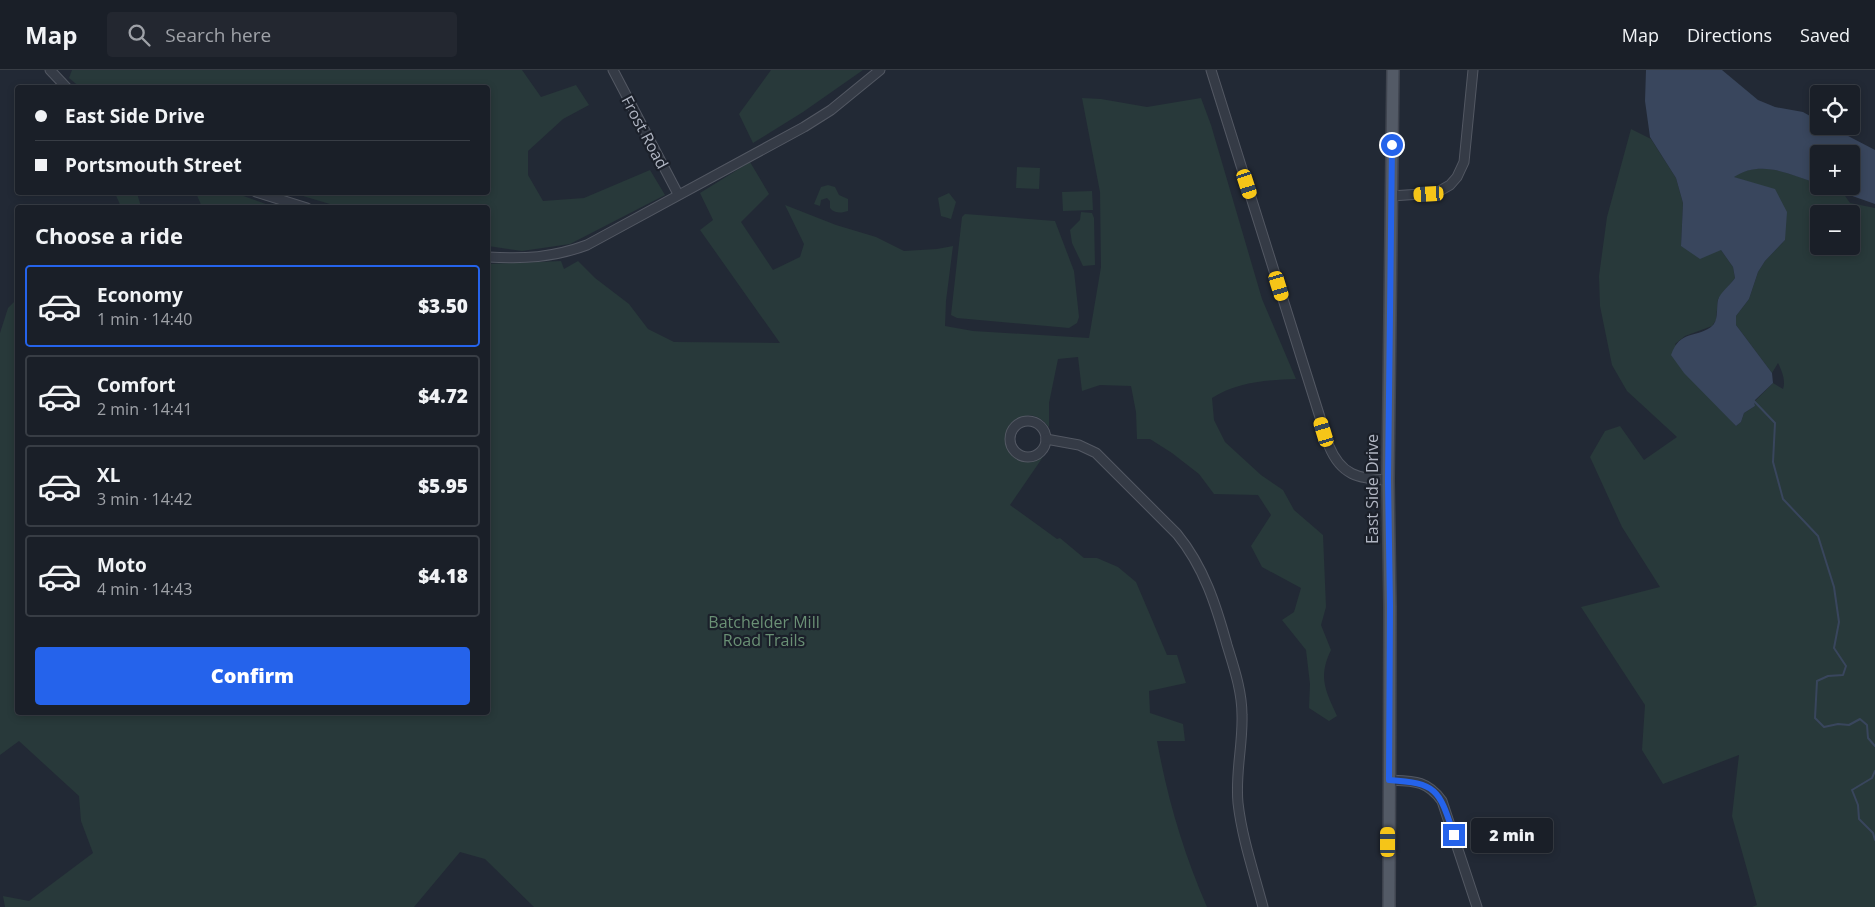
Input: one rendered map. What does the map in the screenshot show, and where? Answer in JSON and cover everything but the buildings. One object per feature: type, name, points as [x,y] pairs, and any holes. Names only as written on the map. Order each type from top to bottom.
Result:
[{"type":"main road","name":"East Side Drive","points":[[1389,907],[1390,606],[1388,480],[1393,70]]},
{"type":"street","points":[[50,70],[65,85]]},
{"type":"street","name":"Frost Road","points":[[613,70],[678,194]]},
{"type":"street","points":[[490,257],[537,258],[562,254],[587,245],[804,127],[830,110],[880,70]]},
{"type":"street","points":[[1212,70],[1328,446],[1337,462],[1350,473],[1367,478],[1388,480]]},
{"type":"street","points":[[1391,196],[1436,192],[1450,185],[1457,177],[1464,162],[1473,70]]},
{"type":"street","points":[[266,195],[297,205]]},
{"type":"street","points":[[1026,421],[1040,426],[1046,439],[1045,445],[1039,453],[1029,457],[1015,452],[1009,438],[1016,424],[1026,421]]},
{"type":"street","points":[[1046,439],[1079,445],[1101,457],[1177,534],[1188,547],[1204,575],[1213,596],[1240,691],[1242,716],[1238,801],[1244,837],[1264,907]]},
{"type":"street","points":[[1389,780],[1412,781],[1424,785],[1432,789],[1442,802],[1477,907]]},
{"type":"green space","points":[[72,70],[522,70],[541,97],[576,85],[589,105],[563,119],[528,151],[528,175],[543,201],[584,198],[650,170],[665,195],[570,244],[522,251],[490,246],[490,205],[333,205],[300,195],[490,195],[490,85],[77,85],[69,78]]},
{"type":"green space","points":[[771,70],[863,70],[803,112],[753,143],[739,114]]},
{"type":"green space","name":"Batchelder Mill Road Trails","points":[[1082,98],[1101,99],[1147,107],[1201,98],[1211,125],[1262,299],[1296,379],[1252,383],[1231,388],[1212,398],[1214,420],[1225,442],[1261,475],[1283,490],[1294,510],[1323,535],[1326,607],[1321,625],[1331,650],[1324,676],[1326,691],[1337,716],[1329,721],[1309,708],[1310,684],[1306,650],[1282,620],[1294,612],[1301,588],[1262,567],[1251,546],[1271,515],[1258,495],[1214,494],[1199,474],[1172,453],[1150,439],[1137,439],[1136,412],[1131,386],[1100,385],[1082,391],[1078,357],[1058,359],[1049,403],[1049,427],[1039,418],[1026,416],[1015,420],[1009,428],[1007,437],[1009,447],[1014,455],[1022,460],[1033,460],[1045,454],[1010,505],[1057,539],[1060,538],[1084,558],[1097,558],[1118,567],[1136,582],[1167,655],[1177,655],[1186,683],[1149,691],[1150,713],[1183,724],[1185,741],[1157,741],[1177,826],[1207,907],[534,907],[485,859],[460,852],[414,907],[5,907],[3,896],[29,901],[93,853],[81,821],[79,796],[19,741],[0,755],[0,333],[8,308],[15,301],[15,715],[490,715],[490,264],[561,261],[564,269],[578,261],[595,278],[629,304],[648,329],[674,342],[780,343],[700,230],[713,220],[700,193],[750,162],[769,194],[741,222],[773,270],[800,257],[804,244],[785,205],[836,225],[876,237],[904,251],[953,246],[945,326],[973,331],[1089,338],[1101,267],[1100,192]]},
{"type":"green space","points":[[1631,129],[1651,139],[1676,178],[1683,203],[1681,246],[1721,250],[1733,267],[1735,278],[1718,299],[1716,320],[1712,326],[1685,336],[1675,344],[1714,401],[1736,426],[1741,422],[1744,413],[1755,406],[1754,402],[1773,383],[1783,389],[1784,386],[1784,379],[1778,363],[1772,373],[1736,325],[1736,316],[1749,299],[1758,272],[1765,261],[1785,240],[1769,188],[1733,177],[1754,169],[1776,170],[1810,181],[1810,195],[1844,195],[1850,203],[1860,205],[1875,208],[1875,907],[1752,907],[1757,905],[1732,816],[1739,755],[1663,784],[1642,750],[1645,705],[1581,607],[1660,587],[1622,527],[1590,457],[1605,431],[1620,426],[1644,460],[1677,437],[1627,391],[1612,365],[1600,306],[1599,276],[1607,217]]},
{"type":"green space","points":[[1017,167],[1040,168],[1039,189],[1016,188]]},
{"type":"green space","points":[[828,185],[835,187],[839,195],[848,199],[848,211],[841,213],[834,211],[830,208],[830,201],[827,198],[821,200],[820,206],[814,204],[821,187]]},
{"type":"green space","points":[[1092,191],[1093,210],[1063,211],[1062,192]]},
{"type":"green space","points":[[949,193],[956,202],[951,219],[941,216],[938,198]]},
{"type":"green space","points":[[116,195],[138,195],[140,205],[120,205]]},
{"type":"green space","points":[[197,195],[241,195],[268,205],[201,205]]},
{"type":"green space","points":[[1081,212],[1092,213],[1094,218],[1095,265],[1083,266],[1072,243],[1070,230],[1080,220]]},
{"type":"green space","points":[[965,214],[1055,221],[1074,271],[1079,317],[1077,323],[1069,328],[957,318],[951,315],[962,217]]},
{"type":"water","points":[[1646,70],[1722,70],[1758,100],[1775,107],[1803,112],[1810,116],[1810,135],[1846,135],[1875,150],[1875,204],[1850,195],[1860,195],[1860,145],[1810,145],[1810,181],[1776,170],[1766,169],[1755,169],[1734,177],[1775,189],[1787,212],[1785,240],[1765,261],[1758,272],[1749,299],[1736,316],[1736,325],[1772,373],[1773,383],[1754,401],[1755,406],[1744,413],[1741,422],[1736,426],[1684,373],[1671,355],[1679,341],[1705,331],[1714,324],[1719,297],[1735,278],[1733,267],[1721,250],[1700,259],[1681,246],[1683,203],[1676,178],[1650,137],[1645,101]]},
{"type":"waterway","points":[[1753,400],[1775,423],[1773,462],[1783,499],[1818,536],[1834,587],[1839,622],[1834,648],[1846,666],[1843,675],[1828,676],[1817,681],[1815,718],[1824,727],[1838,724],[1849,725],[1860,719],[1867,725],[1868,738],[1875,746]]},
{"type":"waterway","points":[[1875,771],[1872,778],[1852,790],[1858,805],[1859,819],[1873,833],[1875,840]]},
{"type":"route","points":[[1392,145],[1388,480],[1390,606],[1389,780],[1412,781],[1432,789],[1442,802],[1454,835]]}]
